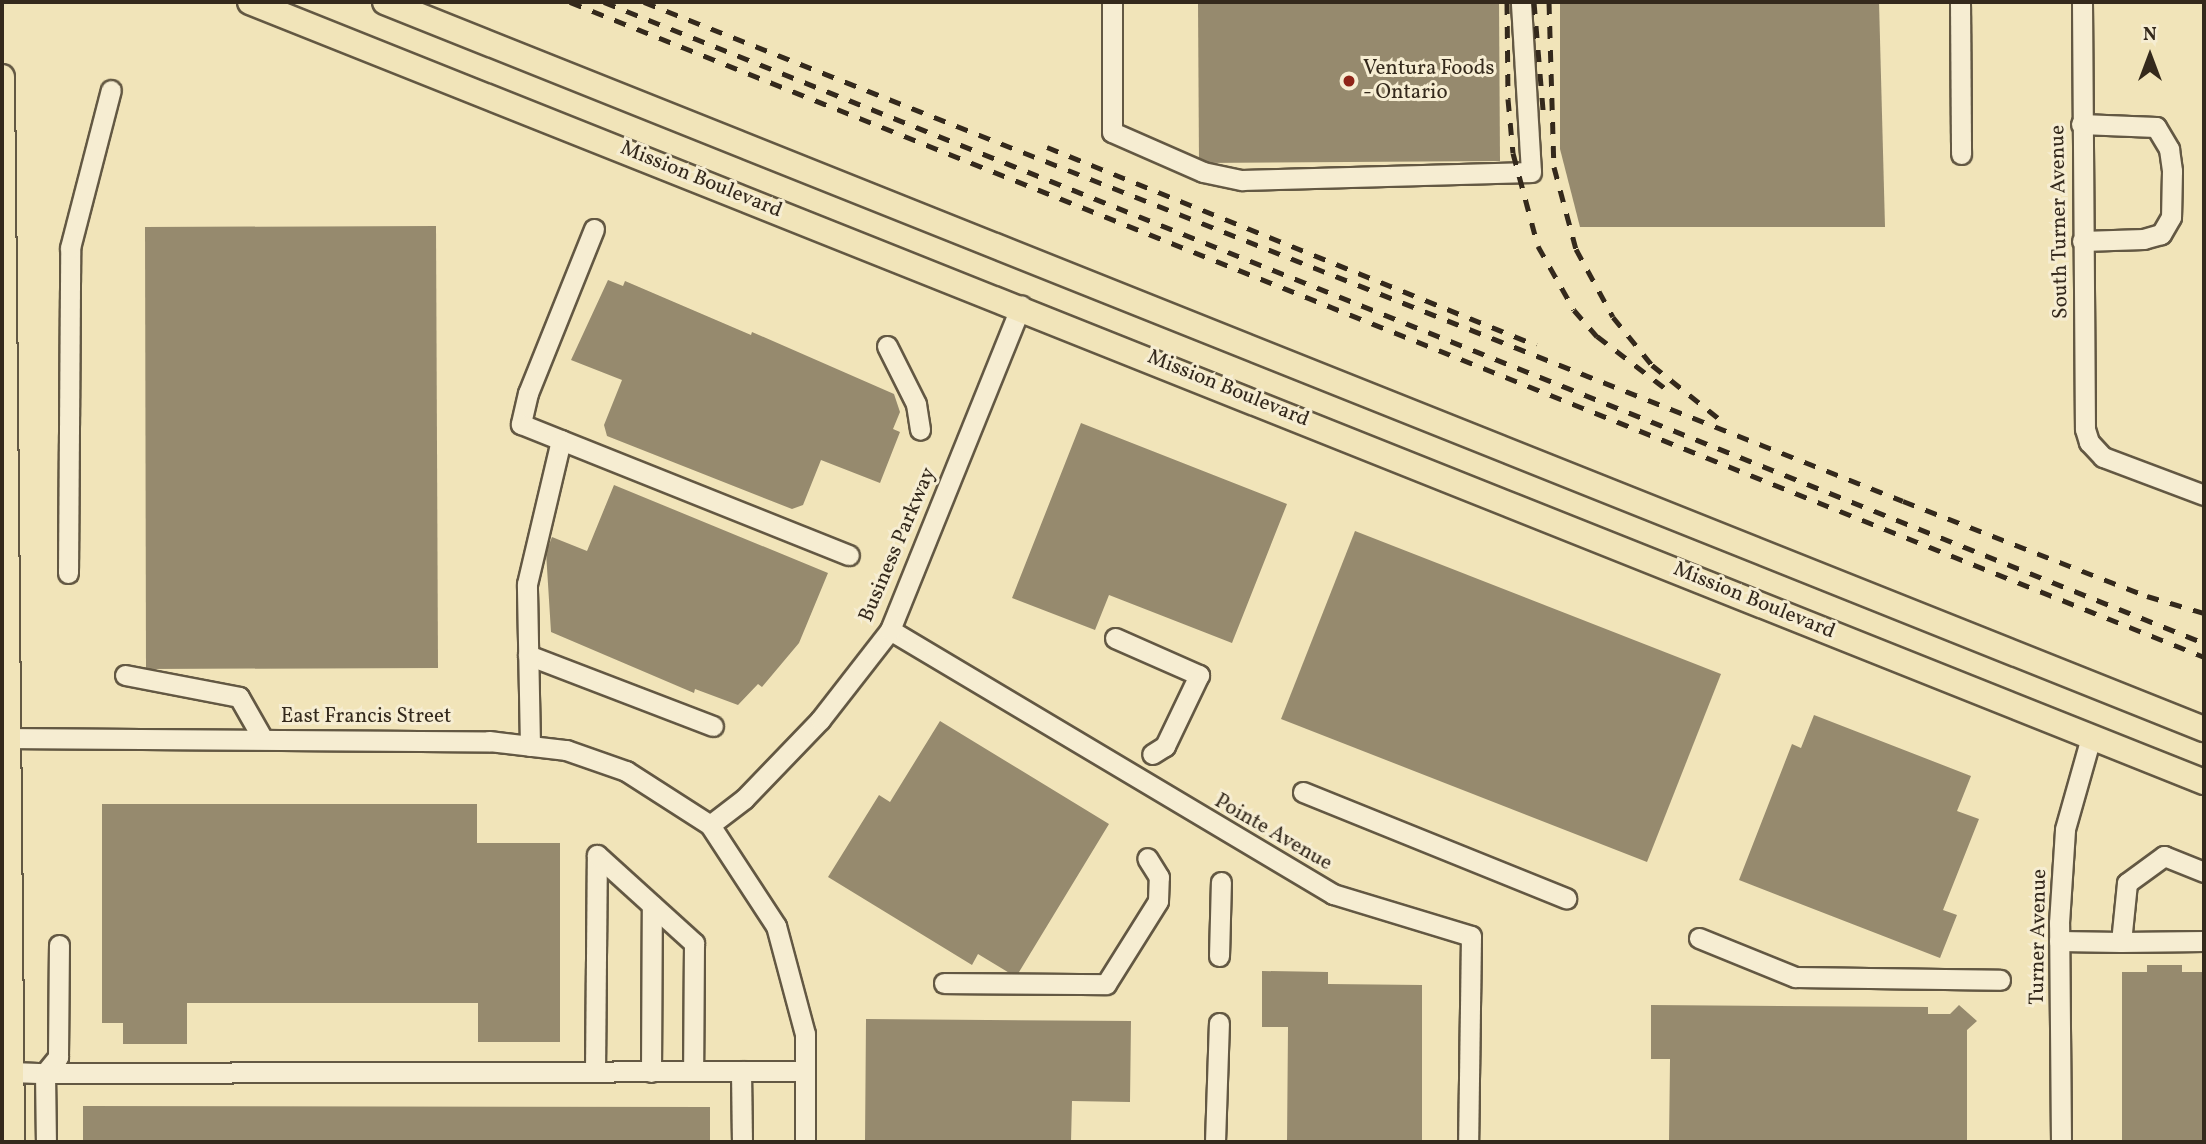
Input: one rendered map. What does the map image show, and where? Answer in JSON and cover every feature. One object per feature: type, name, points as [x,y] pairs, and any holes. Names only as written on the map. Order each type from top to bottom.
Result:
[{"type":"main road","name":"Mission Boulevard","points":[[250,2],[1021,305],[2204,782]]},
{"type":"main road","points":[[385,2],[2204,729]]},
{"type":"main road","points":[[2,77],[6,738],[12,1142]]},
{"type":"street","points":[[1112,2],[1112,132],[1203,172],[1241,180],[1531,172],[1521,2]]},
{"type":"street","points":[[1959,2],[1961,154]]},
{"type":"street","name":"South Turner Avenue","points":[[2082,2],[2082,241],[2089,442],[2104,457],[2204,495]]},
{"type":"street","points":[[68,573],[70,248],[111,90]]},
{"type":"street","points":[[2081,124],[2156,127],[2169,149],[2172,171],[2171,218],[2161,233],[2144,239],[2082,241]]},
{"type":"street","points":[[594,229],[528,393],[521,424],[849,555]]},
{"type":"street","name":"Business Parkway","points":[[710,825],[744,799],[820,720],[890,630],[1021,305]]},
{"type":"street","points":[[887,346],[916,404],[919,429]]},
{"type":"street","points":[[530,746],[527,584],[561,440]]},
{"type":"street","name":"Pointe Avenue","points":[[890,630],[1333,894],[1471,936],[1468,1142]]},
{"type":"street","points":[[1115,638],[1199,675],[1165,746],[1152,754]]},
{"type":"street","points":[[528,655],[713,726]]},
{"type":"street","points":[[125,675],[239,698],[263,739]]},
{"type":"street","name":"Turner Avenue","points":[[2061,1142],[2059,941],[2065,829],[2091,737]]},
{"type":"street","name":"East Francis Street","points":[[6,738],[489,741],[566,750],[626,771],[710,825]]},
{"type":"street","points":[[1303,792],[1566,898]]},
{"type":"street","points":[[710,825],[776,926],[805,1034],[805,1142]]},
{"type":"street","points":[[595,1072],[597,855],[694,943],[693,1072]]},
{"type":"street","points":[[2121,942],[2127,883],[2164,856],[2204,872]]},
{"type":"street","points":[[944,983],[1106,984],[1158,901],[1159,877],[1147,858]]},
{"type":"street","points":[[1219,956],[1221,882]]},
{"type":"street","points":[[651,1072],[652,905]]},
{"type":"street","points":[[1699,938],[1795,977],[2000,980]]},
{"type":"street","points":[[2059,941],[2204,941]]},
{"type":"street","points":[[46,1142],[45,1073],[58,1057],[59,945]]},
{"type":"street","points":[[1216,1142],[1219,1023]]},
{"type":"street","points":[[12,1072],[805,1072]]},
{"type":"street","points":[[741,1072],[742,1142]]},
{"type":"building","name":"Ventura Foods - Ontario","points":[[1198,2],[1499,2],[1500,161],[1199,163]]},
{"type":"building","points":[[1560,2],[1879,2],[1885,227],[1580,227],[1560,149]]},
{"type":"building","points":[[436,226],[438,668],[146,669],[145,227]]},
{"type":"building","points":[[608,280],[623,286],[625,281],[751,335],[752,332],[894,394],[900,412],[893,429],[900,432],[880,483],[821,460],[803,505],[792,509],[607,436],[604,425],[622,380],[571,360]]},
{"type":"building","points":[[1081,423],[1287,504],[1232,643],[1109,595],[1095,630],[1012,598]]},
{"type":"building","points":[[614,485],[828,573],[799,643],[762,687],[758,684],[738,705],[695,689],[694,693],[551,632],[546,552],[552,537],[587,551]]},
{"type":"building","points":[[1355,531],[1721,674],[1647,862],[1281,719]]},
{"type":"building","points":[[1814,715],[1971,776],[1957,811],[1979,819],[1943,910],[1957,915],[1940,958],[1739,880],[1792,744],[1801,748]]},
{"type":"building","points":[[940,721],[1109,824],[1016,977],[978,954],[972,965],[828,877],[879,795],[890,802]]},
{"type":"building","points":[[102,804],[477,804],[477,843],[560,843],[560,1042],[478,1042],[478,1003],[187,1003],[187,1044],[123,1044],[123,1023],[102,1023]]},
{"type":"building","points":[[2147,965],[2182,965],[2182,972],[2204,972],[2204,1142],[2122,1142],[2122,972],[2147,972]]},
{"type":"building","points":[[1262,971],[1328,972],[1328,984],[1422,985],[1422,1142],[1287,1142],[1288,1027],[1262,1027]]},
{"type":"building","points":[[1651,1005],[1928,1007],[1928,1014],[1950,1014],[1959,1005],[1977,1021],[1967,1030],[1967,1142],[1669,1142],[1670,1059],[1651,1059]]},
{"type":"building","points":[[866,1019],[1131,1021],[1130,1102],[1072,1101],[1071,1142],[865,1142]]},
{"type":"building","points":[[83,1106],[710,1107],[710,1142],[83,1142]]},
{"type":"railway","points":[[570,2],[2204,657]]},
{"type":"railway","points":[[604,2],[2204,643]]},
{"type":"railway","points":[[644,2],[1903,501],[2147,596],[2204,613]]},
{"type":"railway","points":[[1507,2],[1508,99],[1513,153],[1538,246],[1574,310],[1597,336],[1670,392]]},
{"type":"railway","points":[[1534,2],[1543,110]]},
{"type":"railway","points":[[1549,2],[1554,167],[1576,249],[1613,317],[1652,365],[1722,421]]},
{"type":"railway","points":[[1047,147],[1536,345]]},
{"type":"place","name":"Ventura Foods - Ontario","points":[[1349,81]]}]
